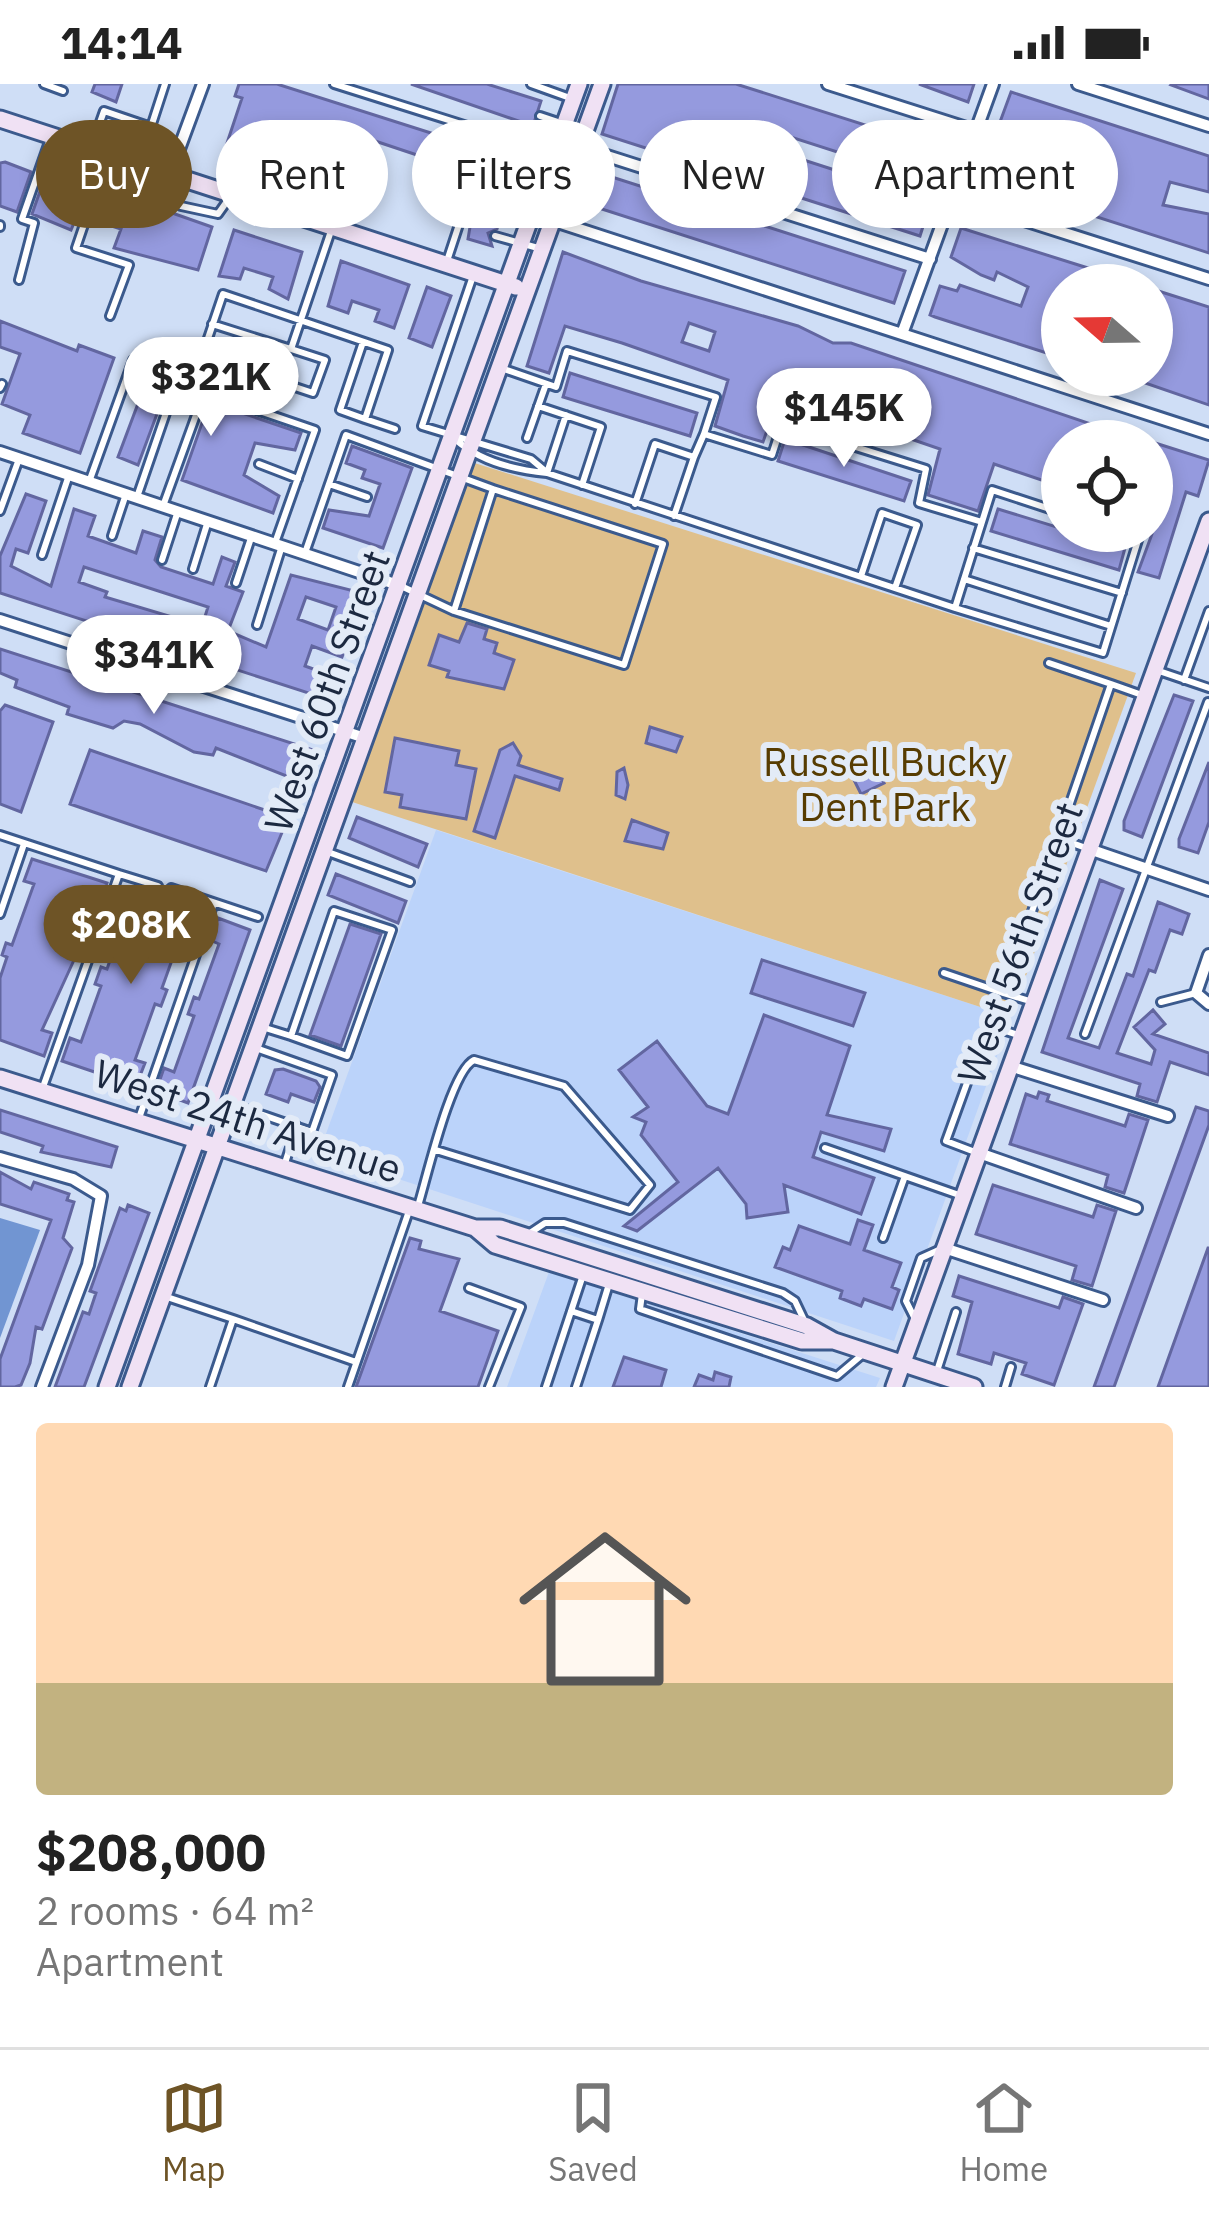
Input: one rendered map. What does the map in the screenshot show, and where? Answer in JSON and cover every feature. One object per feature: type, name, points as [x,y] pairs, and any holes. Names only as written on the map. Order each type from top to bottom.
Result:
[{"type":"street","points":[[190,120],[203,84]]},
{"type":"street","name":"West 60th Street","points":[[589,120],[602,84]]},
{"type":"street","points":[[828,84],[941,120]]},
{"type":"street","points":[[980,120],[993,84]]},
{"type":"street","points":[[1078,84],[1209,126]]},
{"type":"street","points":[[0,119],[36,130]]},
{"type":"street","points":[[615,158],[930,259]]},
{"type":"street","points":[[332,228],[527,290]]},
{"type":"street","name":"West 60th Street","points":[[106,1387],[300,865],[528,228]]},
{"type":"street","name":"West 60th Street","points":[[130,1387],[257,1025],[550,228]]},
{"type":"street","points":[[571,228],[1209,434]]},
{"type":"street","points":[[902,334],[941,228]]},
{"type":"street","points":[[1049,228],[1209,279]]},
{"type":"street","points":[[0,452],[401,586]]},
{"type":"street","name":"West 56th Street","points":[[894,1387],[1209,521]]},
{"type":"street","points":[[0,620],[364,738]]},
{"type":"street","points":[[1089,849],[1209,890]]},
{"type":"street","points":[[300,865],[307,897]]},
{"type":"street","points":[[1209,955],[1196,993],[1209,1004]]},
{"type":"street","points":[[1010,1066],[1168,1116]]},
{"type":"street","name":"West 24th Avenue","points":[[0,1078],[475,1228],[527,1236],[807,1326],[834,1341],[974,1387]]},
{"type":"street","points":[[979,1153],[1136,1208]]},
{"type":"street","points":[[0,1158],[73,1179],[101,1196],[88,1265],[42,1387]]},
{"type":"street","name":"West 24th Avenue","points":[[475,1228],[495,1245],[802,1341],[834,1341]]},
{"type":"street","points":[[944,1248],[1103,1300]]},
{"type":"lane","points":[[44,84],[63,91]]},
{"type":"lane","points":[[153,120],[165,84]]},
{"type":"lane","points":[[334,84],[449,120]]},
{"type":"lane","points":[[531,84],[577,92]]},
{"type":"lane","points":[[103,120],[104,111],[130,120]]},
{"type":"lane","points":[[540,116],[552,120]]},
{"type":"lane","points":[[19,280],[34,223],[22,219],[36,180]]},
{"type":"lane","points":[[81,228],[76,248],[129,265],[110,316]]},
{"type":"lane","points":[[291,349],[332,228]]},
{"type":"lane","points":[[446,264],[458,228]]},
{"type":"lane","points":[[495,236],[542,249]]},
{"type":"lane","points":[[475,273],[422,426],[581,486],[1103,653],[1134,552]]},
{"type":"lane","points":[[212,324],[325,360],[314,393],[202,356],[212,324],[223,294],[388,350],[365,418]]},
{"type":"lane","points":[[363,342],[340,410],[395,429]]},
{"type":"lane","points":[[501,368],[556,387],[567,351],[716,398],[674,516]]},
{"type":"lane","points":[[89,482],[134,360]]},
{"type":"lane","points":[[526,438],[546,384]]},
{"type":"lane","points":[[239,404],[315,430],[257,625]]},
{"type":"lane","points":[[538,406],[602,427],[581,486]]},
{"type":"lane","points":[[112,536],[169,407]]},
{"type":"lane","points":[[163,506],[196,415]]},
{"type":"lane","points":[[547,472],[566,415]]},
{"type":"lane","points":[[704,434],[772,455],[782,424],[926,469],[916,525],[895,587]]},
{"type":"lane","points":[[305,553],[346,435],[663,544],[624,665],[454,611],[401,586]]},
{"type":"lane","points":[[635,504],[656,444],[694,457]]},
{"type":"lane","points":[[471,445],[531,460],[547,472]]},
{"type":"lane","points":[[0,511],[19,458]]},
{"type":"lane","points":[[259,464],[298,478]]},
{"type":"lane","points":[[42,555],[69,475]]},
{"type":"lane","points":[[329,484],[367,497]]},
{"type":"lane","points":[[454,611],[493,489]]},
{"type":"lane","points":[[955,608],[992,490],[1041,505]]},
{"type":"lane","points":[[919,502],[982,522]]},
{"type":"lane","points":[[162,560],[178,511]]},
{"type":"lane","points":[[861,576],[882,513],[916,525]]},
{"type":"lane","points":[[193,569],[208,521]]},
{"type":"lane","points":[[236,583],[252,536]]},
{"type":"lane","points":[[974,548],[1121,593]]},
{"type":"lane","points":[[964,579],[1111,626]]},
{"type":"lane","points":[[1184,680],[1209,611]]},
{"type":"lane","points":[[1049,663],[1145,696]]},
{"type":"lane","points":[[1155,670],[1209,688]]},
{"type":"lane","points":[[1003,993],[1111,684]]},
{"type":"lane","points":[[1085,1034],[1208,702]]},
{"type":"lane","points":[[0,835],[158,886]]},
{"type":"lane","points":[[1058,838],[1089,849]]},
{"type":"lane","points":[[0,914],[25,843]]},
{"type":"lane","points":[[324,851],[410,882]]},
{"type":"lane","points":[[41,1090],[119,874]]},
{"type":"lane","points":[[171,888],[257,917]]},
{"type":"lane","points":[[138,1121],[214,903]]},
{"type":"lane","points":[[257,1025],[347,1056],[392,930],[334,911],[290,1036]]},
{"type":"lane","points":[[944,973],[1034,1003]]},
{"type":"lane","points":[[1161,1002],[1196,993]]},
{"type":"lane","points":[[979,1153],[946,1142],[988,1025],[1021,1036]]},
{"type":"lane","points":[[230,1104],[312,1132],[332,1075],[250,1046]]},
{"type":"lane","points":[[347,1387],[436,1150],[461,1069],[480,1060],[564,1086],[650,1185],[630,1210],[436,1150]]},
{"type":"lane","points":[[284,1167],[297,1126]]},
{"type":"lane","points":[[825,1148],[963,1196]]},
{"type":"lane","points":[[883,1238],[905,1176]]},
{"type":"lane","points":[[545,1387],[584,1272]]},
{"type":"lane","points":[[576,1387],[610,1280]]},
{"type":"lane","points":[[469,1288],[521,1307],[489,1387]]},
{"type":"lane","points":[[643,1291],[640,1309],[837,1376],[866,1352]]},
{"type":"lane","points":[[164,1296],[356,1362]]},
{"type":"lane","points":[[571,1311],[598,1321]]},
{"type":"lane","points":[[936,1375],[956,1312]]},
{"type":"lane","points":[[210,1387],[233,1319]]},
{"type":"lane","points":[[1005,1387],[1011,1367]]},
{"type":"shaded area","points":[[436,830],[1011,1017],[894,1341],[319,1153]]},
{"type":"shaded area","points":[[0,1218],[40,1230],[0,1338]]},
{"type":"shaded area","points":[[549,1272],[880,1378],[876,1387],[507,1387]]},
{"type":"green space","name":"Russell Bucky Dent Park","points":[[462,459],[1136,673],[1011,1017],[343,799]]},
{"type":"building","points":[[95,84],[122,84],[116,102],[92,92]]},
{"type":"building","points":[[239,84],[277,84],[412,127],[412,153],[388,145],[388,120],[235,120],[242,98],[235,96]]},
{"type":"building","points":[[411,84],[487,84],[541,101],[535,120],[516,120]]},
{"type":"building","points":[[618,84],[736,84],[849,120],[832,120],[832,150],[808,142],[808,120],[639,120],[639,146],[615,138],[615,120],[606,120]]},
{"type":"building","points":[[919,84],[974,84],[968,102]]},
{"type":"building","points":[[1209,84],[1209,99],[1171,85]]},
{"type":"building","points":[[1011,92],[1098,120],[1001,120]]},
{"type":"building","points":[[1118,127],[1209,156],[1209,192],[1170,182],[1163,205],[1209,214],[1209,253],[1118,224]]},
{"type":"building","points":[[808,161],[832,169],[832,208],[808,200]]},
{"type":"building","points":[[0,163],[31,172],[17,212],[0,206]]},
{"type":"building","points":[[615,178],[639,186],[639,221],[615,213]]},
{"type":"building","points":[[192,220],[212,227],[198,270],[114,248],[121,229],[192,228]]},
{"type":"building","points":[[470,228],[497,228],[488,233],[492,246],[468,239]]},
{"type":"building","points":[[661,228],[771,228],[905,271],[894,303]]},
{"type":"building","points":[[895,228],[923,228],[920,236]]},
{"type":"building","points":[[961,228],[1075,264],[1041,264],[1041,351],[930,315],[940,286],[957,291],[960,285],[1021,306],[1028,287],[997,272],[994,280],[981,275],[951,257]]},
{"type":"building","points":[[234,230],[302,252],[288,299],[269,289],[273,277],[244,268],[240,279],[219,276]]},
{"type":"building","points":[[563,252],[1079,420],[1041,420],[1041,480],[994,464],[978,511],[928,495],[940,449],[780,394],[763,442],[743,436],[715,426],[728,380],[622,343],[565,326],[549,373],[527,366]],"holes":[[[689,323],[715,332],[709,351],[682,342]]]},
{"type":"building","points":[[341,261],[409,285],[394,328],[375,321],[379,310],[352,301],[348,313],[328,306]]},
{"type":"building","points":[[427,287],[451,296],[432,347],[409,338]]},
{"type":"building","points":[[1173,296],[1209,307],[1209,405],[1173,393]]},
{"type":"building","points":[[0,321],[77,351],[79,345],[114,358],[80,453],[23,433],[30,415],[2,404],[20,354],[0,347]]},
{"type":"building","points":[[151,369],[235,397],[231,407],[236,411],[301,433],[295,450],[255,443],[244,475],[279,496],[273,513],[182,480],[207,409],[164,395],[138,465],[118,457]]},
{"type":"building","points":[[570,373],[697,413],[690,436],[563,397]]},
{"type":"building","points":[[785,439],[911,481],[904,501],[778,461]]},
{"type":"building","points":[[352,446],[412,468],[383,548],[323,528],[329,510],[369,516],[380,484],[362,478],[365,470],[346,463]]},
{"type":"building","points":[[1173,449],[1209,460],[1198,496],[1186,492],[1173,533]]},
{"type":"building","points":[[26,494],[46,501],[28,553],[16,549],[11,566],[51,586],[74,509],[95,516],[88,536],[136,553],[143,531],[162,537],[155,560],[161,567],[213,584],[222,557],[235,562],[226,586],[243,592],[228,631],[266,647],[291,575],[366,594],[342,657],[312,646],[305,666],[327,674],[329,667],[344,672],[333,701],[0,593],[0,556]],"holes":[[[84,567],[208,607],[202,626],[105,597],[107,592],[79,582]],[[306,597],[336,607],[328,630],[298,619]]]},
{"type":"building","points":[[998,509],[1041,522],[1041,546],[991,531]]},
{"type":"building","points":[[1060,552],[1124,552],[1119,570]]},
{"type":"building","points":[[1145,552],[1167,552],[1159,578],[1138,572]]},
{"type":"building","points":[[467,623],[487,629],[484,639],[497,643],[494,653],[514,660],[504,689],[447,677],[449,671],[429,665],[439,635],[459,642]]},
{"type":"building","points":[[0,649],[316,751],[304,783],[216,748],[213,755],[194,752],[140,724],[124,721],[113,728],[67,714],[69,707],[15,687],[17,680],[0,673]]},
{"type":"building","points":[[1174,695],[1193,701],[1142,837],[1124,830],[1124,821]]},
{"type":"building","points":[[5,705],[53,722],[21,812],[0,804],[0,711]]},
{"type":"building","points":[[650,727],[682,737],[676,752],[646,743]]},
{"type":"building","points":[[395,738],[459,751],[456,765],[476,769],[466,819],[400,807],[402,795],[385,792]]},
{"type":"building","points":[[513,743],[521,756],[518,765],[562,779],[559,790],[515,776],[495,838],[474,831],[500,750]]},
{"type":"building","points":[[90,750],[288,818],[266,871],[70,804]]},
{"type":"building","points":[[872,761],[884,783],[861,794],[850,772]]},
{"type":"building","points":[[1209,762],[1209,822],[1198,853],[1179,847],[1179,839]]},
{"type":"building","points":[[624,768],[625,799],[616,795],[617,772]]},
{"type":"building","points":[[357,817],[427,844],[418,867],[349,838]]},
{"type":"building","points":[[632,820],[668,833],[663,849],[625,841]]},
{"type":"building","points":[[32,859],[107,883],[98,906],[89,903],[68,958],[74,960],[42,1030],[52,1033],[44,1056],[0,1040],[0,978],[7,957],[2,955],[6,943],[12,945],[34,884],[24,881]]},
{"type":"building","points":[[336,874],[406,901],[398,923],[328,895]]},
{"type":"building","points":[[1100,880],[1123,889],[1068,1038],[1099,1048],[1127,974],[1133,976],[1158,902],[1189,914],[1182,934],[1170,930],[1155,972],[1149,970],[1117,1053],[1151,1064],[1155,1050],[1134,1027],[1153,1010],[1165,1024],[1153,1034],[1209,1053],[1209,1075],[1170,1062],[1157,1102],[1137,1096],[1140,1084],[1042,1052]]},
{"type":"building","points":[[126,888],[200,912],[192,935],[182,932],[162,988],[167,990],[161,1006],[155,1004],[135,1060],[145,1063],[136,1086],[62,1061],[70,1038],[81,1042],[101,986],[95,984],[101,967],[107,969],[126,914],[118,910]]},
{"type":"building","points":[[218,918],[250,930],[188,1103],[156,1091],[164,1068],[174,1072],[194,1016],[188,1014],[194,997],[199,999],[219,944],[210,940]]},
{"type":"building","points":[[350,924],[381,934],[341,1046],[310,1035]]},
{"type":"building","points":[[762,960],[865,993],[853,1026],[751,993]]},
{"type":"building","points":[[764,1015],[850,1046],[827,1115],[891,1129],[884,1151],[821,1132],[813,1157],[874,1178],[861,1214],[784,1185],[788,1212],[747,1218],[746,1204],[718,1168],[637,1231],[624,1226],[678,1182],[641,1135],[646,1122],[633,1117],[648,1107],[619,1070],[657,1041],[707,1106],[728,1114]]},
{"type":"building","points":[[275,1070],[316,1081],[320,1087],[314,1102],[291,1094],[288,1102],[266,1094]]},
{"type":"building","points":[[1039,1092],[1049,1095],[1047,1101],[1125,1126],[1129,1114],[1148,1120],[1124,1193],[1105,1187],[1108,1175],[1010,1144],[1026,1094],[1037,1098]]},
{"type":"building","points":[[1196,1107],[1209,1111],[1209,1125],[1114,1387],[1094,1387]]},
{"type":"building","points":[[0,1110],[117,1147],[111,1167],[41,1152],[43,1146],[0,1132]]},
{"type":"building","points":[[0,1172],[31,1189],[34,1182],[69,1194],[67,1200],[74,1202],[63,1238],[72,1248],[42,1329],[36,1327],[21,1385],[15,1387],[0,1387],[0,1359],[51,1220],[0,1204]]},
{"type":"building","points":[[993,1185],[1093,1217],[1097,1205],[1116,1211],[1092,1286],[1072,1280],[1076,1266],[976,1234]]},
{"type":"building","points":[[128,1205],[149,1213],[84,1387],[55,1387],[83,1312],[89,1314],[96,1293],[90,1291],[120,1208],[126,1211]]},
{"type":"building","points":[[858,1220],[873,1225],[864,1250],[901,1263],[892,1287],[899,1290],[892,1309],[864,1299],[861,1306],[840,1298],[842,1291],[775,1267],[783,1247],[790,1250],[799,1226],[850,1244]]},
{"type":"building","points":[[410,1238],[421,1241],[419,1249],[459,1259],[440,1311],[498,1331],[478,1387],[356,1387]]},
{"type":"building","points":[[1208,1248],[1209,1387],[1158,1387]]},
{"type":"building","points":[[959,1276],[1059,1308],[1063,1297],[1083,1304],[1054,1385],[1022,1374],[1026,1363],[994,1353],[991,1364],[958,1354],[972,1302],[953,1296]]},
{"type":"building","points":[[624,1357],[666,1370],[661,1387],[613,1387]]},
{"type":"building","points":[[715,1372],[731,1377],[729,1387],[694,1387],[699,1375],[713,1380]]}]
